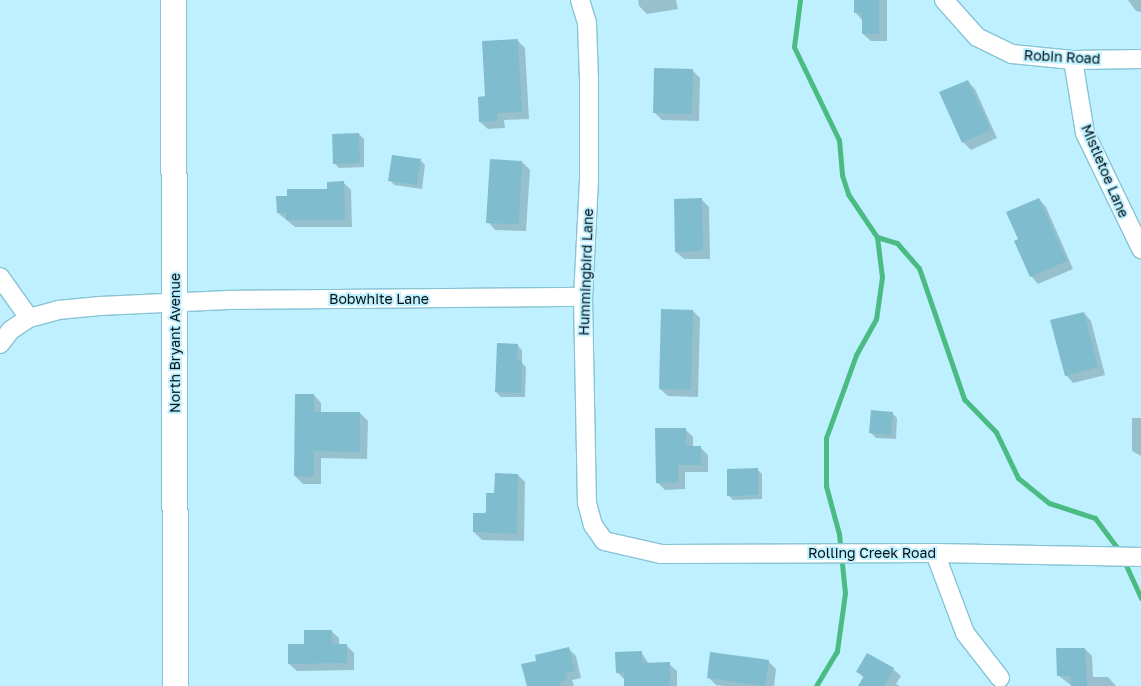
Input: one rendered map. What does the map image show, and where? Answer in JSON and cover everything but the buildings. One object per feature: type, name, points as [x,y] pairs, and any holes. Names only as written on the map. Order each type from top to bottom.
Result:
[{"type":"street","name":"North Bryant Avenue","points":[[173,0],[175,686]]},
{"type":"street","name":"Hummingbird Lane","points":[[580,0],[586,23],[589,82],[589,180],[583,297],[586,503],[592,525],[604,541]]},
{"type":"street","name":"Robin Road","points":[[944,0],[976,37],[1012,54],[1073,60],[1141,59]]},
{"type":"street","name":"Mistletoe Lane","points":[[1073,60],[1085,133],[1141,249]]},
{"type":"street","points":[[0,277],[29,318],[11,330],[0,344]]},
{"type":"street","name":"Bobwhite Lane","points":[[29,318],[58,310],[228,300],[583,297]]},
{"type":"street","name":"Rolling Creek Road","points":[[604,541],[661,554],[936,553],[1141,557]]},
{"type":"street","points":[[936,553],[965,633],[1000,678]]},
{"type":"waterway","points":[[800,0],[794,47],[839,140],[842,175],[848,194],[877,237],[882,277],[876,319],[856,355],[826,438],[826,486],[839,534],[845,593],[837,651],[816,686]]},
{"type":"waterway","points":[[877,237],[897,243],[919,268],[964,399],[996,432],[1018,478],[1049,503],[1095,518],[1121,553]]},
{"type":"waterway","points":[[1124,561],[1141,598]]}]
